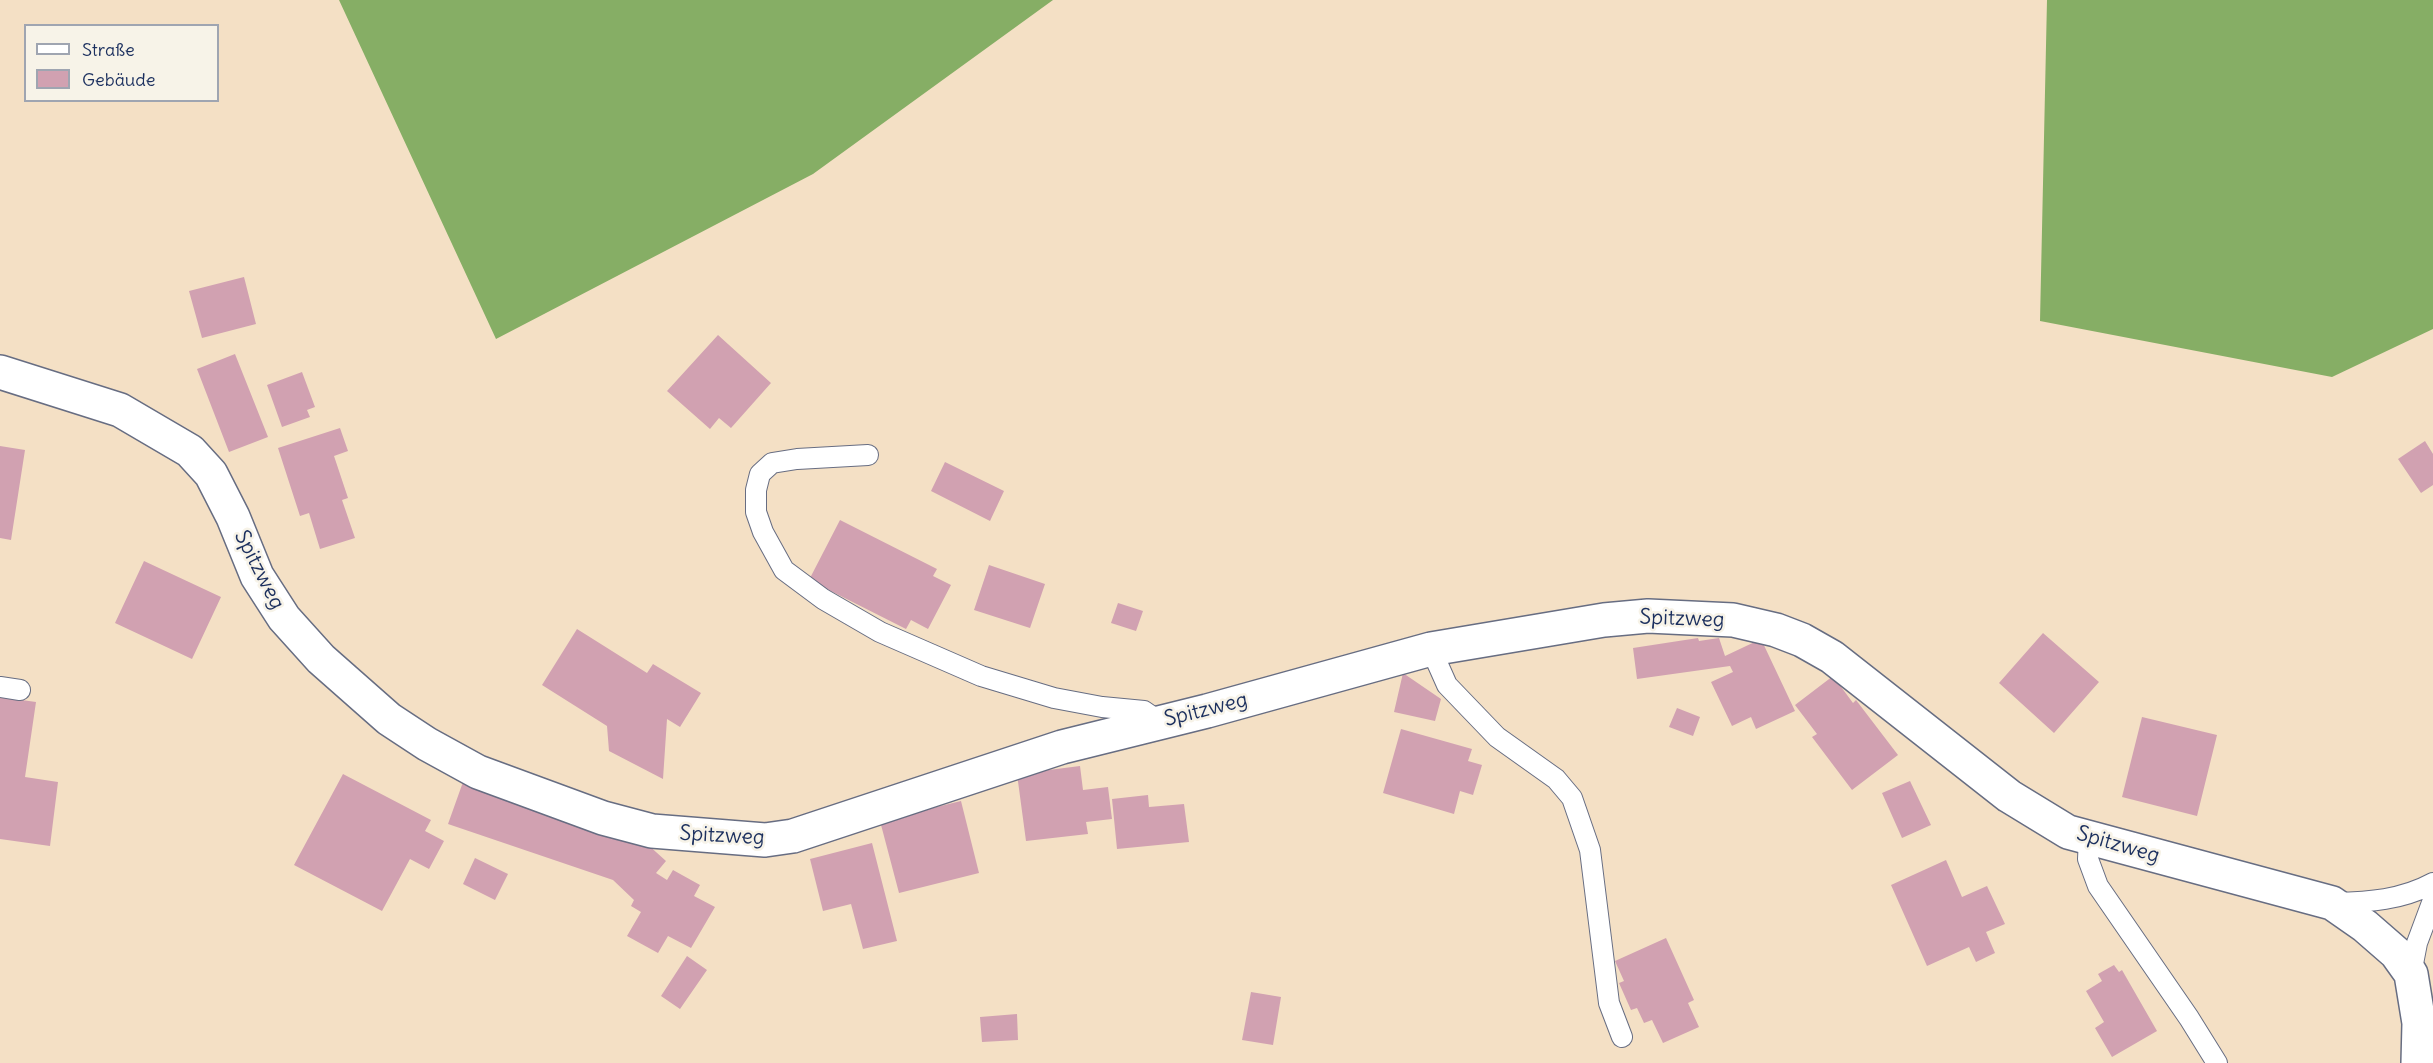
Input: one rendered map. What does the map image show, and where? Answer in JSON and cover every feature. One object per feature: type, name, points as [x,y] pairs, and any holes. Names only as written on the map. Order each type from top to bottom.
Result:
[{"type":"street","name":"Spitzweg","points":[[0,372],[120,410],[190,451],[211,474],[233,517],[257,576],[284,618],[321,659],[389,719],[427,744],[478,772],[603,818],[652,831],[712,837],[765,840],[793,836],[1062,747],[1431,650],[1604,620],[1648,616],[1733,620],[1776,630],[1802,640],[1832,657],[2009,796],[2068,831],[2332,903],[2366,926],[2396,953],[2411,974],[2419,1023],[2418,1063]]},
{"type":"lane","points":[[868,455],[772,463],[760,474],[756,490],[756,512],[763,532],[784,570],[823,598],[880,632],[981,676],[1054,698],[1102,707],[1144,711],[1160,722]]},
{"type":"lane","points":[[1431,650],[1447,685],[1497,737],[1556,779],[1572,798],[1590,850],[1609,1003],[1622,1037]]},
{"type":"lane","points":[[2089,838],[2088,859],[2098,886],[2189,1018],[2217,1063]]},
{"type":"lane","points":[[2332,903],[2375,902],[2415,893],[2433,883]]},
{"type":"lane","points":[[2411,974],[2417,943],[2433,900]]},
{"type":"green space","points":[[339,0],[1053,0],[813,174],[496,339]]},
{"type":"green space","points":[[2047,0],[2433,0],[2433,329],[2332,377],[2040,321]]},
{"type":"building","points":[[244,277],[256,324],[202,338],[189,291]]},
{"type":"building","points":[[718,335],[771,383],[731,428],[719,418],[710,429],[667,391]]},
{"type":"building","points":[[235,354],[268,437],[229,452],[197,369]]},
{"type":"building","points":[[302,372],[315,407],[307,410],[310,417],[282,427],[267,385]]},
{"type":"building","points":[[340,428],[348,451],[334,456],[348,498],[342,500],[355,538],[320,549],[309,513],[300,516],[278,448]]},
{"type":"building","points":[[2425,441],[2433,454],[2433,485],[2421,493],[2398,459]]},
{"type":"building","points":[[0,446],[25,450],[11,540],[0,538]]},
{"type":"building","points":[[945,462],[1004,491],[990,521],[931,491]]},
{"type":"building","points":[[840,520],[937,569],[933,576],[951,585],[928,629],[911,620],[906,629],[809,580]]},
{"type":"building","points":[[144,561],[221,597],[192,659],[115,623]]},
{"type":"building","points":[[989,565],[1045,584],[1030,628],[974,610]]},
{"type":"building","points":[[1118,603],[1143,611],[1136,631],[1111,623]]},
{"type":"building","points":[[577,629],[647,673],[653,664],[701,693],[680,727],[667,719],[663,779],[609,751],[607,726],[542,685]]},
{"type":"building","points":[[2043,633],[2099,682],[2054,733],[1999,683]]},
{"type":"building","points":[[1698,638],[1699,641],[1719,638],[1725,656],[1761,639],[1795,711],[1756,729],[1751,717],[1732,726],[1711,682],[1733,672],[1730,666],[1637,679],[1633,648]]},
{"type":"building","points":[[1403,673],[1441,699],[1435,721],[1394,712]]},
{"type":"building","points":[[1833,676],[1853,703],[1856,700],[1898,755],[1852,790],[1812,737],[1817,734],[1795,705]]},
{"type":"building","points":[[0,697],[36,702],[25,777],[58,782],[50,846],[0,839]]},
{"type":"building","points":[[1677,708],[1700,717],[1693,736],[1669,727]]},
{"type":"building","points":[[2142,717],[2217,735],[2197,816],[2122,797]]},
{"type":"building","points":[[1401,729],[1472,749],[1468,761],[1482,765],[1473,795],[1460,791],[1454,814],[1383,793]]},
{"type":"building","points":[[1080,766],[1083,790],[1108,787],[1112,819],[1086,822],[1088,834],[1026,841],[1017,774]]},
{"type":"building","points":[[343,774],[431,820],[425,831],[444,841],[429,869],[410,859],[382,911],[294,865]]},
{"type":"building","points":[[1910,781],[1931,825],[1902,838],[1882,793]]},
{"type":"building","points":[[463,782],[646,843],[666,861],[656,873],[667,880],[673,870],[700,885],[694,896],[715,907],[691,948],[668,936],[658,953],[627,936],[641,912],[631,906],[634,900],[613,880],[448,824]]},
{"type":"building","points":[[1148,795],[1149,807],[1184,804],[1189,842],[1117,849],[1112,799]]},
{"type":"building","points":[[961,801],[979,873],[899,893],[880,821]]},
{"type":"building","points":[[872,843],[897,941],[863,949],[851,904],[823,911],[810,859]]},
{"type":"building","points":[[475,858],[508,874],[495,900],[463,884]]},
{"type":"building","points":[[1946,860],[1962,897],[1987,886],[2005,924],[1986,932],[1995,953],[1976,962],[1969,947],[1927,966],[1891,885]]},
{"type":"building","points":[[1666,938],[1694,1000],[1688,1003],[1699,1027],[1663,1043],[1652,1020],[1644,1023],[1637,1008],[1631,1010],[1619,983],[1624,981],[1615,961]]},
{"type":"building","points":[[687,956],[707,970],[680,1009],[661,996]]},
{"type":"building","points":[[2114,965],[2119,972],[2122,970],[2157,1031],[2112,1057],[2095,1028],[2104,1022],[2086,991],[2102,981],[2098,974]]},
{"type":"building","points":[[1251,992],[1281,997],[1273,1045],[1242,1040]]},
{"type":"building","points":[[1017,1014],[1018,1040],[982,1042],[980,1017]]}]
